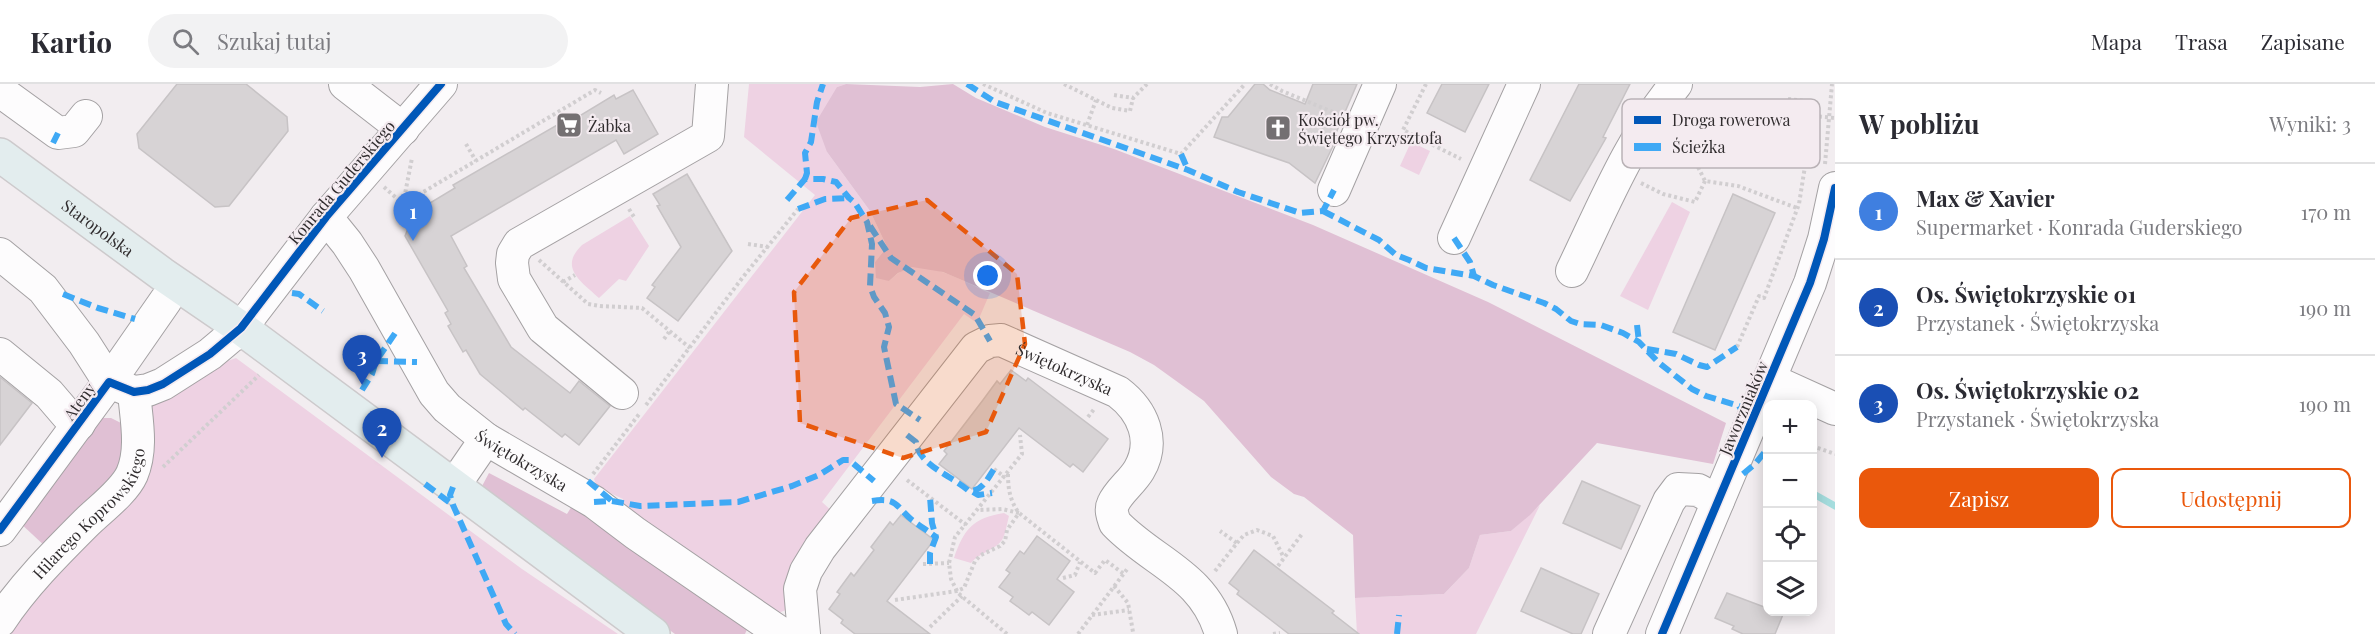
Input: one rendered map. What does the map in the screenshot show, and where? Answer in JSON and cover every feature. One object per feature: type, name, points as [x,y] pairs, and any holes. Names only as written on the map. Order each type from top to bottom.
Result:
[{"type":"main road","name":"Staropolska","points":[[0,155],[181,299]]},
{"type":"main road","points":[[181,299],[241,328],[653,634]]},
{"type":"street","points":[[345,84],[409,139]]},
{"type":"street","name":"Konrada Guderskiego","points":[[241,328],[326,217],[409,139],[441,84]]},
{"type":"street","points":[[622,393],[543,328],[514,279],[513,254],[519,244],[708,136],[712,84]]},
{"type":"street","points":[[1334,190],[1380,84]]},
{"type":"street","points":[[1454,238],[1524,84]]},
{"type":"street","points":[[1664,99],[1676,84]]},
{"type":"street","points":[[0,91],[58,133],[74,131],[87,116]]},
{"type":"street","points":[[1572,271],[1623,168]]},
{"type":"street","name":"Jaworzniaków","points":[[1662,634],[1810,283],[1824,239],[1835,188]]},
{"type":"street","name":"Świętokrzyska","points":[[326,217],[358,259],[434,393],[447,408],[486,439],[594,502],[779,632],[797,634],[800,589],[806,571],[820,548],[976,348],[990,341],[1000,340],[1118,392],[1131,402],[1145,426],[1146,451],[1140,469],[1113,504],[1112,513],[1115,523],[1196,587],[1214,615],[1221,634]]},
{"type":"street","points":[[4,267],[43,289],[84,343],[122,387],[148,390],[163,384],[210,354],[241,328]]},
{"type":"street","name":"Ateny","points":[[0,530],[79,424],[122,387],[181,299]]},
{"type":"street","points":[[0,354],[49,394],[79,424]]},
{"type":"street","points":[[1771,380],[1835,409]]},
{"type":"street","name":"Hilarego Koprowskiego","points":[[0,621],[15,598],[51,558],[113,497],[132,474],[138,446],[122,387]]},
{"type":"street","points":[[453,487],[486,439]]},
{"type":"street","points":[[1610,634],[1669,501],[1678,489],[1698,490],[1718,501]]},
{"type":"path","points":[[983,84],[1039,110],[1181,154],[1245,84]]},
{"type":"path","points":[[1064,84],[1112,108],[1130,111],[1132,98],[1147,84]]},
{"type":"path","points":[[1270,84],[1362,125]]},
{"type":"path","points":[[1425,84],[1403,130],[1461,159]]},
{"type":"path","points":[[403,204],[595,90],[601,93]]},
{"type":"path","points":[[1114,95],[1132,98]]},
{"type":"path","points":[[1088,125],[1096,100]]},
{"type":"path","points":[[1820,117],[1835,118]]},
{"type":"path","points":[[403,204],[409,139]]},
{"type":"path","points":[[466,144],[476,161]]},
{"type":"path","points":[[1698,168],[1705,182]]},
{"type":"path","points":[[1737,346],[1759,296],[1764,298],[1797,208],[1804,168]]},
{"type":"path","points":[[1621,172],[1663,194],[1695,202],[1705,182]]},
{"type":"path","points":[[1705,182],[1738,186],[1797,208]]},
{"type":"path","points":[[380,183],[403,204]]},
{"type":"path","points":[[577,493],[798,209]]},
{"type":"path","points":[[526,240],[538,258],[588,304],[642,308],[690,348]]},
{"type":"path","points":[[748,244],[768,247]]},
{"type":"path","points":[[563,282],[575,275]]},
{"type":"path","points":[[664,339],[669,332]]},
{"type":"path","points":[[158,472],[264,371]]},
{"type":"path","points":[[1087,400],[1103,413]]},
{"type":"path","points":[[1088,417],[1096,407]]},
{"type":"path","points":[[1006,634],[957,591],[951,579],[949,563],[955,537],[1022,454],[1020,435]]},
{"type":"path","points":[[1817,449],[1835,454]]},
{"type":"path","points":[[886,464],[966,525]]},
{"type":"path","points":[[994,469],[1006,475]]},
{"type":"path","points":[[1006,475],[1013,505],[1019,513],[1095,573],[1105,560],[1124,574],[1078,634]]},
{"type":"path","points":[[978,510],[1002,509],[1019,513]]},
{"type":"path","points":[[895,600],[964,588],[975,561],[1005,541],[1006,530],[1019,513]]},
{"type":"path","points":[[1196,587],[1204,573],[1214,573],[1244,535],[1257,530],[1273,536],[1284,558]]},
{"type":"path","points":[[1220,531],[1237,543]]},
{"type":"path","points":[[1278,566],[1302,534]]},
{"type":"path","points":[[1063,578],[1075,575],[1080,562]]},
{"type":"path","points":[[923,564],[949,563]]},
{"type":"path","points":[[1114,586],[1128,603],[1133,632]]},
{"type":"path","points":[[930,627],[962,596]]},
{"type":"path","points":[[1092,615],[1129,610]]},
{"type":"path","points":[[1273,634],[1281,633]]},
{"type":"highlighted area","points":[[927,200],[1017,274],[1025,344],[986,432],[903,458],[800,423],[794,292],[851,218]]},
{"type":"shaded area","points":[[749,84],[846,84],[837,87],[827,152],[870,211],[887,247],[875,262],[889,281],[906,268],[923,267],[943,272],[990,293],[977,323],[964,314],[822,502],[834,513],[812,535],[808,536],[793,571],[786,610],[773,615],[623,506],[623,499],[597,487],[594,479],[815,195],[744,137]]},
{"type":"shaded area","points":[[846,84],[920,87],[953,84],[976,98],[1045,127],[1114,149],[1313,225],[1488,302],[1726,423],[1713,464],[1597,443],[1530,515],[1511,531],[1480,535],[1469,568],[1444,594],[1355,598],[1353,535],[1304,497],[1294,494],[1271,477],[1204,401],[1154,365],[1130,352],[943,272],[912,267],[898,273],[889,281],[876,278],[875,262],[887,247],[870,211],[827,152],[816,122],[837,87]]},
{"type":"shaded area","points":[[1411,142],[1430,151],[1419,175],[1400,166]]},
{"type":"shaded area","points":[[1672,202],[1690,212],[1648,310],[1620,296]]},
{"type":"shaded area","points":[[630,216],[649,246],[626,281],[619,279],[599,298],[575,274],[572,261],[575,253],[582,245]]},
{"type":"shaded area","points":[[236,358],[522,569],[618,634],[7,634],[150,407],[225,362]]},
{"type":"shaded area","points":[[111,418],[121,423],[126,437],[125,463],[47,548],[18,521],[96,421]]},
{"type":"shaded area","points":[[489,473],[567,514],[575,501],[749,625],[745,634],[675,634],[530,529],[481,488]]},
{"type":"shaded area","points":[[1540,505],[1476,634],[1357,634],[1355,598],[1444,594],[1469,568],[1480,535],[1511,531]]},
{"type":"shaded area","points":[[1004,513],[1009,516],[1005,534],[999,543],[971,563],[954,558],[962,539],[971,526],[985,518]]},
{"type":"building","points":[[177,84],[246,84],[287,117],[288,131],[229,206],[215,207],[139,148],[137,134]]},
{"type":"building","name":"Kościół pw. Świętego Krzysztofa","points":[[1255,84],[1263,84],[1270,90],[1305,104],[1313,84],[1357,84],[1333,140],[1335,142],[1315,183],[1289,163],[1214,137],[1222,117],[1228,117]]},
{"type":"building","points":[[1442,84],[1489,84],[1465,132],[1427,113]]},
{"type":"building","points":[[1579,84],[1630,84],[1603,137],[1606,138],[1570,201],[1530,180]]},
{"type":"building","points":[[633,90],[658,134],[624,154],[616,140],[451,236],[467,266],[464,268],[511,347],[570,393],[579,381],[610,406],[579,445],[565,434],[562,437],[525,408],[523,410],[480,374],[466,350],[463,352],[448,326],[451,324],[445,313],[448,311],[405,236],[415,212],[455,188],[453,185],[571,117],[573,120],[614,95],[616,99]]},
{"type":"building","points":[[687,174],[732,251],[678,321],[647,298],[655,287],[652,285],[681,247],[657,206],[660,205],[653,194]]},
{"type":"building","points":[[1733,194],[1775,213],[1715,350],[1673,332]]},
{"type":"building","points":[[1011,370],[1026,381],[1028,378],[1108,439],[1083,472],[1073,464],[1070,467],[1019,428],[972,489],[939,464],[947,454],[944,451],[997,381],[1000,384]]},
{"type":"building","points":[[0,377],[32,403],[0,445]]},
{"type":"building","points":[[1582,481],[1640,506],[1621,549],[1563,523]]},
{"type":"building","points":[[901,515],[934,540],[887,601],[930,634],[855,634],[829,609],[840,594],[837,592],[851,573],[854,576],[874,550],[871,547],[890,522],[893,525]]},
{"type":"building","points":[[1037,536],[1070,561],[1057,579],[1074,592],[1049,625],[1032,612],[1029,615],[1010,601],[1013,597],[999,587],[1010,573],[1006,570],[1020,551],[1024,554]]},
{"type":"building","points":[[1254,550],[1334,611],[1332,613],[1359,634],[1289,634],[1237,594],[1239,591],[1229,583]]},
{"type":"building","points":[[1541,568],[1599,594],[1581,634],[1573,634],[1521,611]]},
{"type":"building","points":[[1727,593],[1763,606],[1763,616],[1782,616],[1775,634],[1743,634],[1732,629],[1734,626],[1715,618]]},
{"type":"waterway","points":[[1817,496],[1835,506]]},
{"type":"marked path","points":[[805,179],[807,173],[805,153],[811,142],[817,102],[823,84]]},
{"type":"marked path","points":[[967,84],[995,102],[1188,170],[1238,192],[1300,213],[1323,211],[1334,190]]},
{"type":"marked path","points":[[53,143],[58,133]]},
{"type":"marked path","points":[[1181,154],[1188,170]]},
{"type":"marked path","points":[[787,200],[805,179],[836,182],[855,203],[867,222],[872,244],[870,286],[874,297],[885,313],[889,327],[884,347],[896,404],[920,420]]},
{"type":"marked path","points":[[798,209],[825,199],[849,198]]},
{"type":"marked path","points":[[1323,211],[1379,240],[1396,255],[1426,268],[1474,276],[1544,303],[1571,321],[1601,325],[1623,333],[1639,342],[1658,362],[1692,389],[1706,396],[1739,406],[1751,426]]},
{"type":"marked path","points":[[870,226],[891,258],[975,315],[990,341]]},
{"type":"marked path","points":[[1454,238],[1470,262],[1474,276]]},
{"type":"marked path","points":[[292,293],[299,294],[323,311]]},
{"type":"marked path","points":[[63,294],[135,319]]},
{"type":"marked path","points":[[1637,325],[1639,342]]},
{"type":"marked path","points":[[362,390],[372,374],[376,361],[398,329]]},
{"type":"marked path","points":[[1647,349],[1676,354],[1707,367],[1737,347]]},
{"type":"marked path","points":[[376,361],[417,362]]},
{"type":"marked path","points":[[907,435],[916,442],[918,450],[930,464],[969,491],[981,487],[994,469]]},
{"type":"marked path","points":[[1743,474],[1763,454]]},
{"type":"marked path","points":[[594,502],[612,501],[640,506],[738,502],[792,486],[819,475],[843,460],[849,460],[874,481]]},
{"type":"marked path","points":[[588,481],[612,501]]},
{"type":"marked path","points":[[425,484],[453,505]]},
{"type":"marked path","points":[[453,487],[450,495],[453,505],[506,624],[515,634]]},
{"type":"marked path","points":[[973,492],[978,495],[992,493]]},
{"type":"marked path","points":[[930,497],[932,523],[936,537],[930,553],[930,564]]},
{"type":"marked path","points":[[872,501],[887,500],[896,504],[912,520],[936,537]]},
{"type":"marked path","points":[[1397,634],[1399,615]]},
{"type":"cycle path","points":[[0,530],[109,382],[134,392],[163,384],[210,354],[241,328],[326,217],[441,84]]},
{"type":"cycle path","points":[[1662,634],[1810,283],[1824,239],[1835,188]]},
{"type":"place","name":"Żabka","points":[[569,125]]},
{"type":"place","name":"Kościół pw. Świętego Krzysztofa","points":[[1278,128]]},
{"type":"place","name":"Max & Xavier","points":[[413,241]]},
{"type":"place","name":"Os. Świętokrzyskie 02","points":[[362,385]]},
{"type":"place","name":"Os. Świętokrzyskie 01","points":[[382,458]]}]
